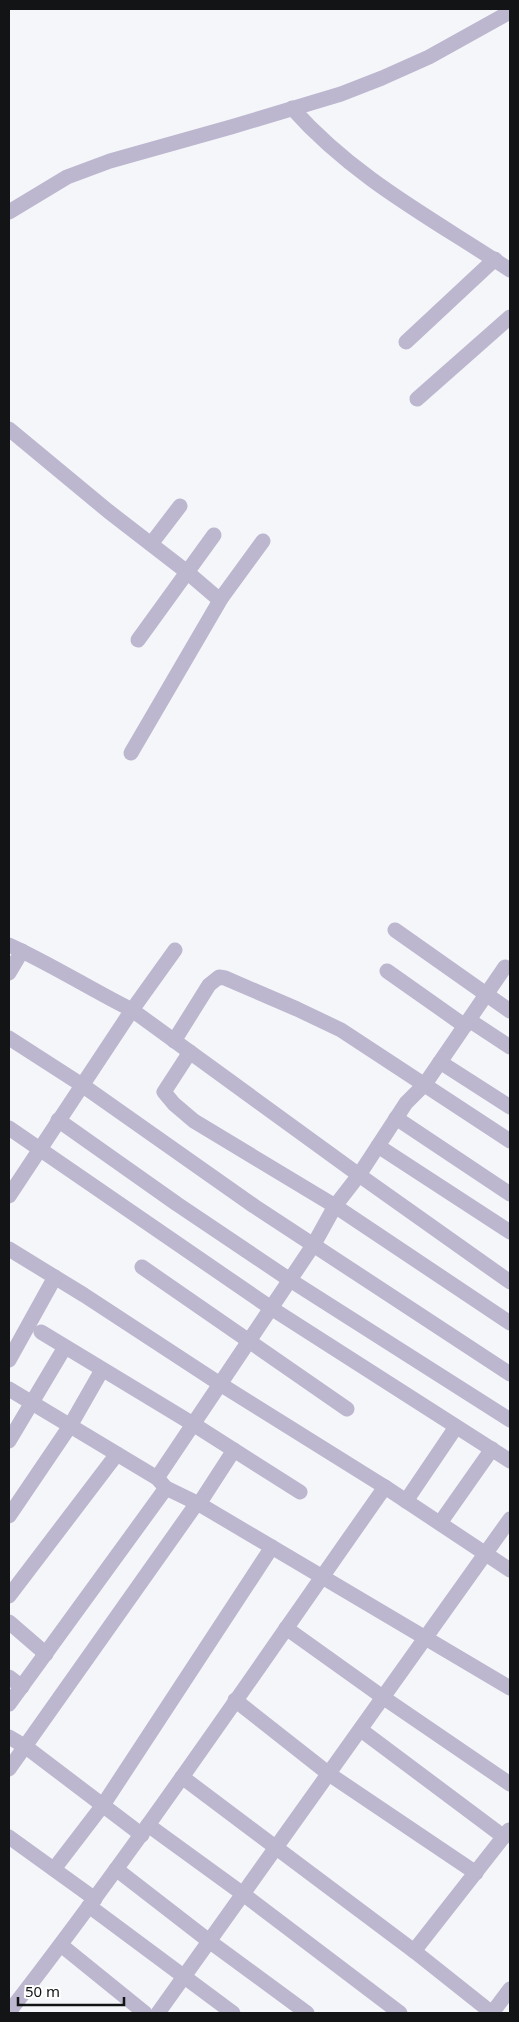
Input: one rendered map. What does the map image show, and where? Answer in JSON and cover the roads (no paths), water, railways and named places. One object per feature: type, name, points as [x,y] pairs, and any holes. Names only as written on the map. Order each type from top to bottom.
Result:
[{"type":"street","points":[[9,212],[67,177],[110,162],[292,108],[382,78],[429,57],[510,12]]},
{"type":"street","points":[[292,108],[314,134],[354,167],[446,230],[510,270]]},
{"type":"street","points":[[406,342],[495,259]]},
{"type":"street","points":[[417,399],[510,317]]},
{"type":"street","points":[[9,428],[108,511],[188,572],[215,596],[222,596]]},
{"type":"street","points":[[151,544],[180,506]]},
{"type":"street","points":[[138,640],[214,535]]},
{"type":"street","points":[[130,753],[222,596],[263,541]]},
{"type":"street","points":[[395,930],[510,1011]]},
{"type":"street","points":[[9,973],[16,948],[132,1010],[510,1282]]},
{"type":"street","points":[[9,1196],[132,1010],[176,950]]},
{"type":"street","points":[[9,1704],[46,1654],[162,1483],[193,1424],[314,1244],[335,1206],[359,1175],[406,1103],[425,1084],[505,967]]},
{"type":"street","points":[[387,971],[467,1023],[510,1047]]},
{"type":"street","points":[[174,1040],[208,985],[219,977],[225,978],[341,1030],[510,1141]]},
{"type":"street","points":[[9,1038],[82,1085],[254,1206],[510,1374]]},
{"type":"street","points":[[190,1052],[164,1092],[174,1104],[194,1120],[335,1206],[510,1322]]},
{"type":"street","points":[[440,1062],[510,1107]]},
{"type":"street","points":[[396,1118],[510,1194]]},
{"type":"street","points":[[58,1120],[177,1204],[290,1280],[510,1420]]},
{"type":"street","points":[[9,1128],[271,1308],[510,1461]]},
{"type":"street","points":[[378,1146],[510,1232]]},
{"type":"street","points":[[11,1255],[55,1277],[220,1384],[406,1500],[510,1570]]},
{"type":"street","points":[[142,1267],[347,1409]]},
{"type":"street","points":[[9,1360],[55,1277]]},
{"type":"street","points":[[41,1332],[193,1424],[300,1492]]},
{"type":"street","points":[[9,1441],[33,1404],[65,1347]]},
{"type":"street","points":[[9,1516],[70,1426],[102,1370]]},
{"type":"street","points":[[9,1389],[162,1483],[510,1688]]},
{"type":"street","points":[[406,1500],[456,1427]]},
{"type":"street","points":[[440,1523],[492,1449]]},
{"type":"street","points":[[9,1769],[234,1450]]},
{"type":"street","points":[[9,1596],[117,1454]]},
{"type":"street","points":[[9,2012],[61,1945],[145,1830],[384,1487]]},
{"type":"street","points":[[158,2013],[510,1519]]},
{"type":"street","points":[[54,1869],[103,1805],[272,1547]]},
{"type":"street","points":[[9,1622],[46,1654]]},
{"type":"street","points":[[286,1628],[510,1784]]},
{"type":"street","points":[[9,1677],[22,1687]]},
{"type":"street","points":[[235,1700],[329,1774],[476,1873]]},
{"type":"street","points":[[361,1730],[507,1833],[414,1951]]},
{"type":"street","points":[[9,1737],[26,1747],[103,1805],[243,1894],[400,2013]]},
{"type":"street","points":[[182,1777],[414,1951],[492,2013],[510,1989]]},
{"type":"street","points":[[9,1838],[54,1869],[92,1902],[233,2013]]},
{"type":"street","points":[[116,1869],[209,1941],[307,2013]]},
{"type":"street","points":[[61,1945],[145,2013]]}]
